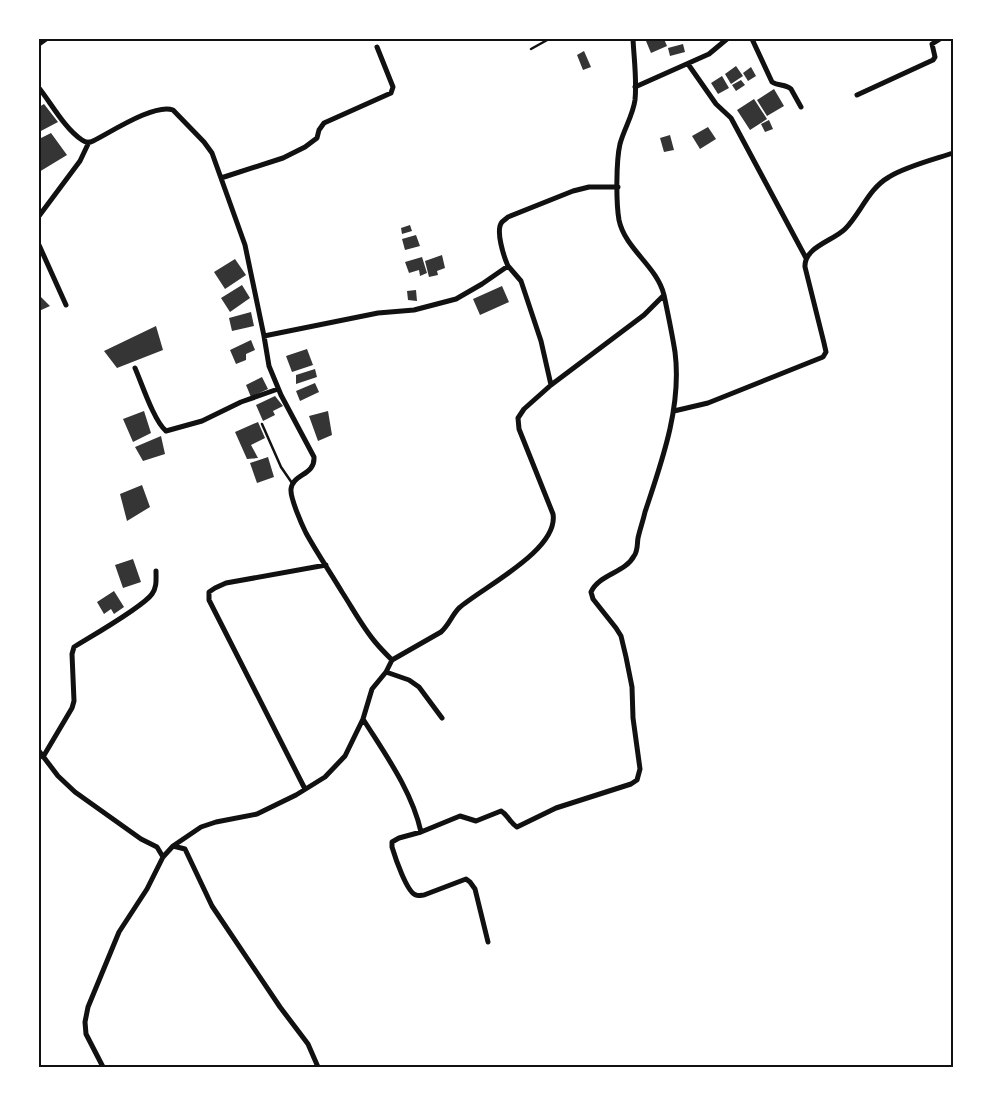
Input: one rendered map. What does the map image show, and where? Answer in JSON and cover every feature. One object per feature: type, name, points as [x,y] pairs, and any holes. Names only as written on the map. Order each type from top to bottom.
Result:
[{"type":"street","points":[[39,44],[46,39]]},
{"type":"street","points":[[488,942],[475,889],[470,882],[466,879],[424,895],[417,896],[413,894],[392,847],[392,842],[460,816],[476,821],[501,811],[518,827],[556,808],[631,784],[639,776],[640,769],[633,718],[632,687],[621,636],[593,599],[591,592],[593,587],[626,566],[634,558],[637,540],[657,476],[674,411],[675,352],[662,286],[623,232],[620,220],[618,187],[620,145],[635,101],[632,39]]},
{"type":"street","points":[[635,88],[709,54],[727,39]]},
{"type":"street","points":[[752,39],[772,82],[777,85],[788,86],[801,107]]},
{"type":"street","points":[[857,95],[931,62],[935,57],[933,42],[940,39]]},
{"type":"street","points":[[221,178],[283,158],[306,147],[317,138],[319,130],[324,123],[391,93],[393,87],[378,46]]},
{"type":"street","points":[[674,411],[708,403],[823,357],[826,352],[805,267],[806,258],[731,118],[716,104],[688,64]]},
{"type":"street","points":[[39,88],[68,126],[82,140],[90,142]]},
{"type":"street","points":[[39,216],[80,161],[90,142],[134,119],[161,108],[170,108],[204,142],[212,153],[245,244],[264,336],[268,366],[314,457],[312,469],[298,478],[293,484],[291,490],[293,498],[305,531],[375,643],[392,660]]},
{"type":"street","points":[[806,258],[814,250],[845,229],[870,194],[890,176],[953,153]]},
{"type":"street","points":[[550,385],[541,341],[521,281],[508,266],[503,254],[499,228],[502,221],[508,217],[573,191],[589,188],[618,187]]},
{"type":"street","points":[[39,245],[66,305]]},
{"type":"street","points":[[264,336],[378,313],[414,310],[456,299],[508,266]]},
{"type":"street","points":[[103,1067],[86,1034],[85,1022],[88,1007],[119,932],[147,889],[163,857],[173,846],[201,827],[257,814],[325,777],[345,756],[362,720],[372,689],[386,672],[392,660],[441,632],[448,626],[457,610],[515,569],[547,539],[553,525],[553,514],[518,424],[518,418],[524,409],[550,385],[644,315],[664,295]]},
{"type":"street","points":[[135,368],[151,406],[162,428],[166,431],[202,421],[241,402],[278,389]]},
{"type":"street","points":[[305,789],[209,600],[210,592],[226,583],[326,565]]},
{"type":"street","points":[[43,757],[72,708],[74,701],[72,654],[74,647],[132,611],[151,595],[156,586],[156,572]]},
{"type":"street","points":[[386,672],[409,680],[419,687],[442,718]]},
{"type":"street","points":[[362,720],[389,759],[412,803],[421,832]]},
{"type":"street","points":[[39,751],[58,776],[75,792],[141,839],[157,847],[163,857]]},
{"type":"street","points":[[173,846],[184,849],[212,906],[269,991],[308,1044],[318,1067]]},
{"type":"lane","points":[[531,50],[549,39]]},
{"type":"lane","points":[[262,424],[282,467],[293,484]]},
{"type":"building","points":[[664,39],[667,46],[651,53],[646,41]]},
{"type":"building","points":[[683,44],[685,52],[670,56],[668,48]]},
{"type":"building","points":[[584,51],[591,67],[583,70],[577,55]]},
{"type":"building","points":[[736,66],[743,76],[731,84],[725,74]]},
{"type":"building","points":[[751,67],[756,76],[748,81],[743,73]]},
{"type":"building","points":[[722,76],[729,88],[718,94],[711,83]]},
{"type":"building","points":[[741,80],[745,85],[736,91],[732,85]]},
{"type":"building","points":[[774,89],[784,106],[767,116],[757,100]]},
{"type":"building","points":[[754,99],[767,119],[750,130],[737,110]]},
{"type":"building","points":[[44,104],[58,122],[39,132],[39,107]]},
{"type":"building","points":[[769,120],[773,129],[765,132],[761,124]]},
{"type":"building","points":[[708,127],[716,139],[700,149],[692,136]]},
{"type":"building","points":[[51,133],[67,155],[39,172],[39,139]]},
{"type":"building","points":[[670,135],[674,150],[664,152],[660,138]]},
{"type":"building","points":[[410,225],[412,231],[402,234],[401,228]]},
{"type":"building","points":[[416,235],[420,246],[405,250],[402,239]]},
{"type":"building","points":[[442,255],[445,268],[437,271],[438,275],[429,277],[425,261]]},
{"type":"building","points":[[422,257],[427,273],[420,276],[419,270],[409,273],[405,262]]},
{"type":"building","points":[[235,259],[246,275],[225,289],[214,272]]},
{"type":"building","points":[[242,285],[250,298],[230,312],[221,298]]},
{"type":"building","points":[[502,286],[509,302],[480,315],[473,299]]},
{"type":"building","points":[[416,290],[417,301],[408,300],[407,291]]},
{"type":"building","points":[[39,295],[50,306],[39,311]]},
{"type":"building","points":[[251,312],[254,326],[232,331],[229,318]]},
{"type":"building","points":[[156,326],[163,350],[117,368],[104,351]]},
{"type":"building","points":[[251,340],[255,350],[246,354],[246,360],[236,364],[230,350]]},
{"type":"building","points":[[307,349],[313,365],[292,372],[286,356]]},
{"type":"building","points":[[315,369],[317,377],[296,384],[296,375]]},
{"type":"building","points":[[262,377],[268,389],[251,397],[246,385]]},
{"type":"building","points":[[315,383],[319,392],[300,401],[296,391]]},
{"type":"building","points":[[275,396],[283,406],[273,411],[275,415],[263,421],[256,405]]},
{"type":"building","points":[[144,411],[151,433],[133,442],[123,419]]},
{"type":"building","points":[[328,411],[332,435],[318,441],[309,416]]},
{"type":"building","points":[[258,422],[265,438],[251,445],[258,458],[247,459],[235,432]]},
{"type":"building","points":[[161,436],[165,454],[143,461],[135,447]]},
{"type":"building","points":[[268,457],[274,477],[257,483],[250,463]]},
{"type":"building","points":[[142,485],[150,507],[127,521],[120,494]]},
{"type":"building","points":[[133,559],[141,582],[123,588],[115,565]]},
{"type":"building","points":[[114,591],[124,607],[114,614],[111,609],[104,614],[97,602]]}]
